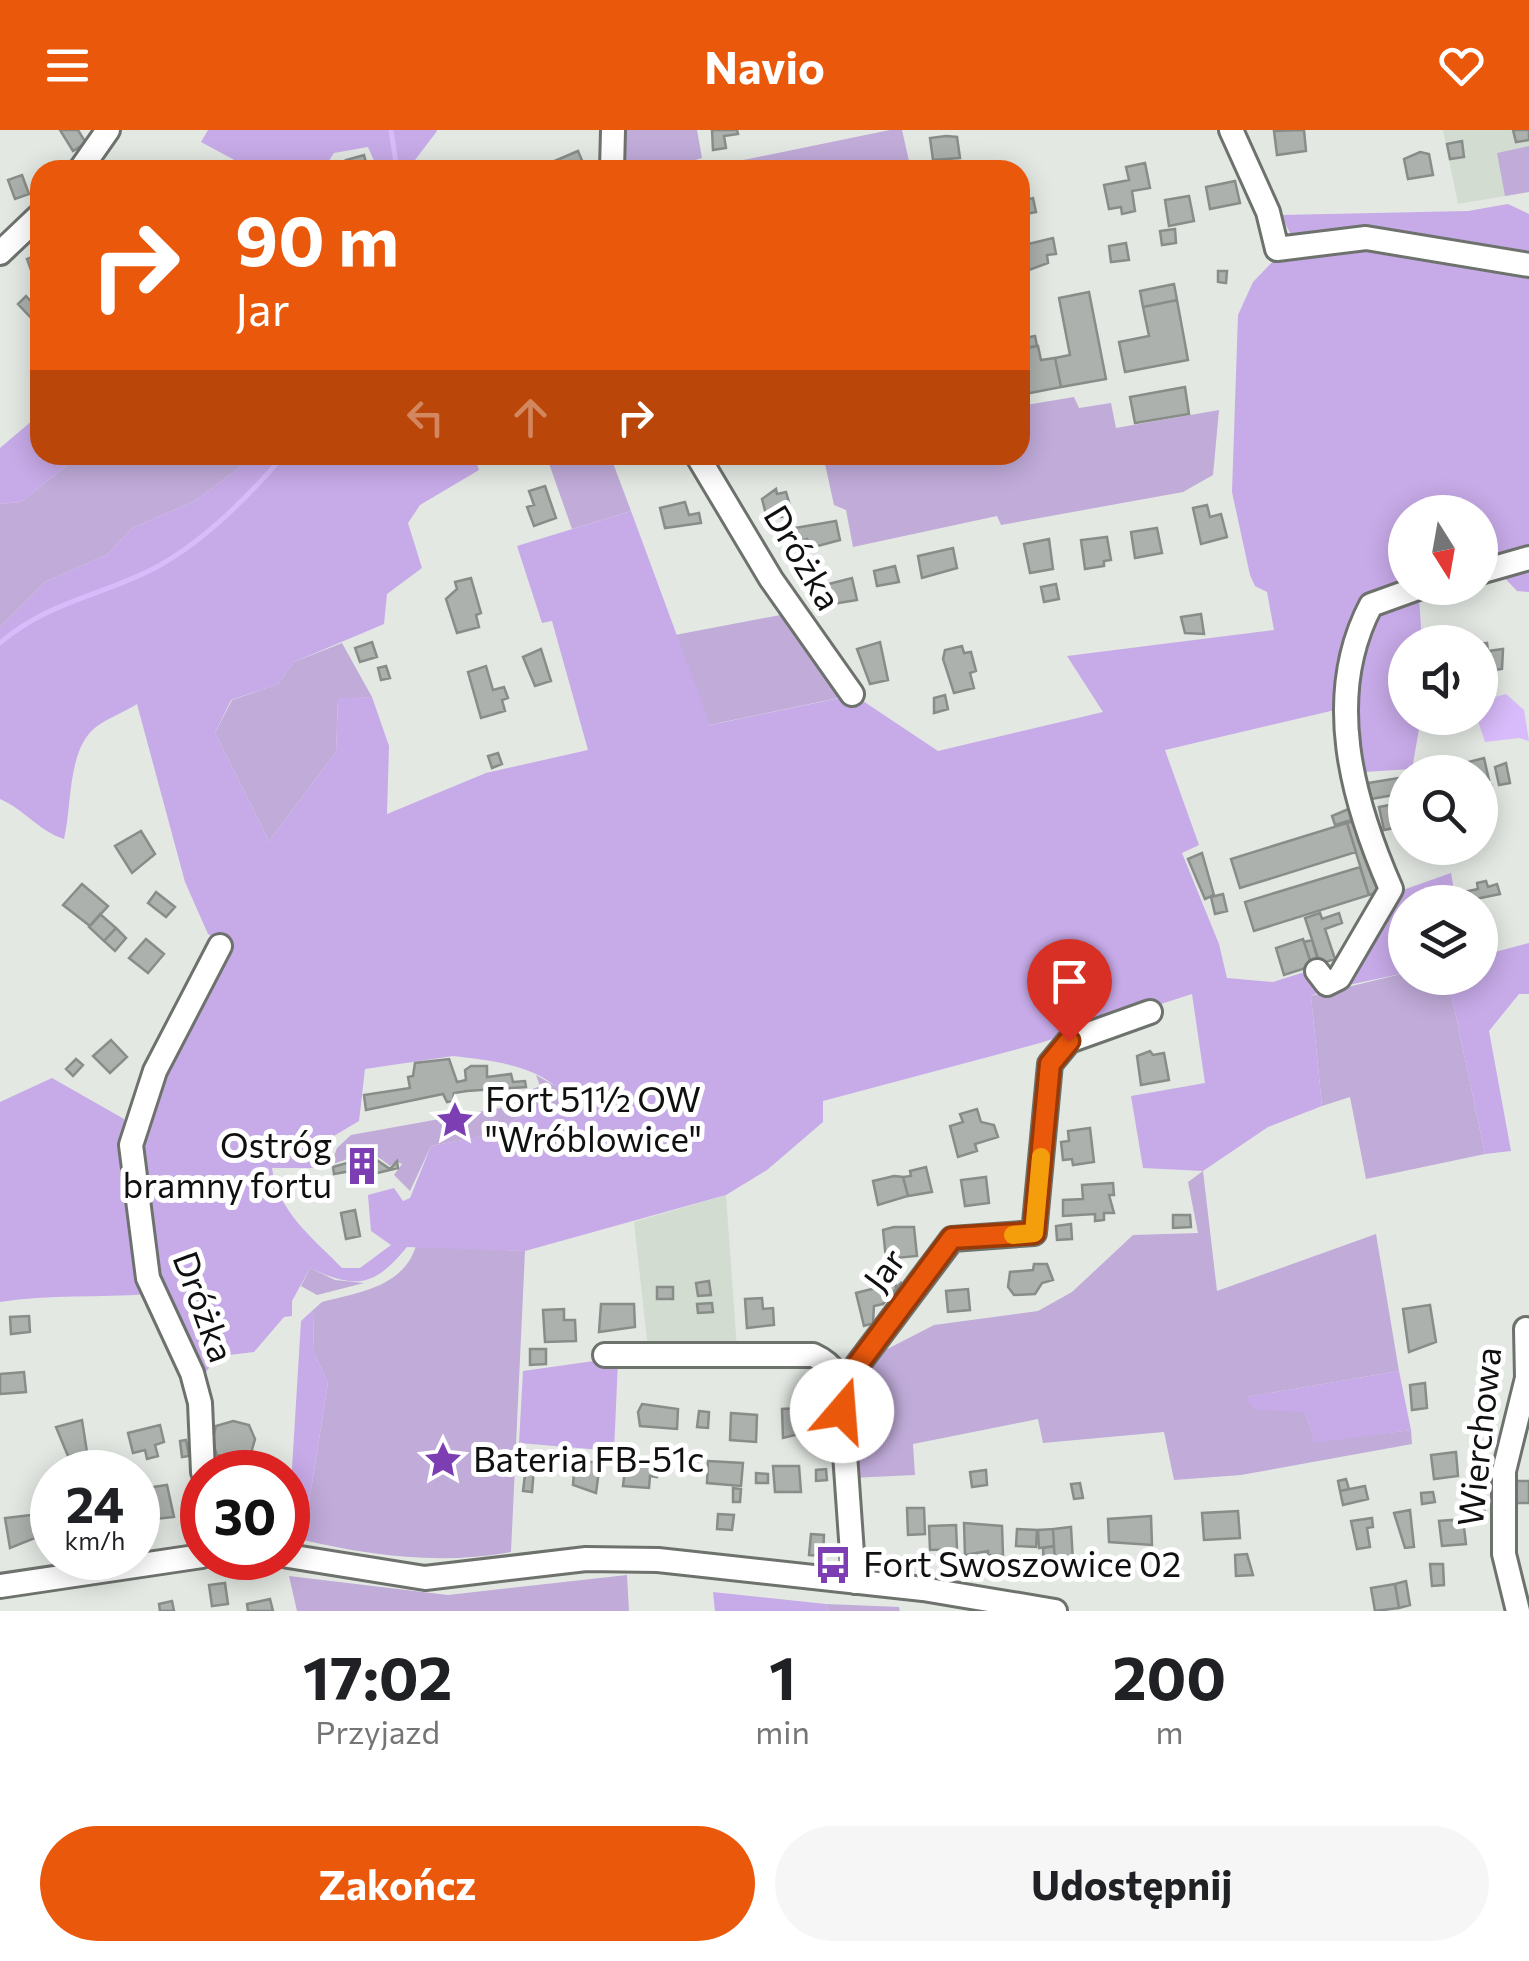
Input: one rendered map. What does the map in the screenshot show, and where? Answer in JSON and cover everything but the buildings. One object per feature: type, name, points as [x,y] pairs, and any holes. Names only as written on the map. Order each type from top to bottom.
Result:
[{"type":"street","points":[[87,160],[108,130]]},
{"type":"street","points":[[612,160],[613,130]]},
{"type":"street","points":[[1231,130],[1268,212],[1277,250],[1366,238],[1529,265]]},
{"type":"street","points":[[0,253],[30,224]]},
{"type":"street","name":"Dróżka","points":[[703,465],[789,607],[852,694]]},
{"type":"street","points":[[1498,567],[1529,558]]},
{"type":"street","points":[[1317,971],[1327,984],[1339,978],[1391,889],[1353,780],[1344,735],[1346,694],[1361,624],[1371,605],[1388,599]]},
{"type":"street","name":"Dróżka","points":[[202,1450],[200,1403],[184,1354],[148,1278],[131,1145],[155,1071],[220,946]]},
{"type":"street","name":"Jar","points":[[854,1582],[842,1411],[853,1371],[952,1238],[1034,1233],[1050,1064],[1069,1041],[1150,1012]]},
{"type":"street","name":"Wierchowa","points":[[1518,1611],[1504,1554],[1504,1471],[1527,1378],[1526,1329]]},
{"type":"street","points":[[605,1356],[813,1355],[829,1362],[842,1383],[842,1411]]},
{"type":"street","points":[[310,1560],[425,1578],[554,1562],[625,1558],[996,1598],[1055,1611]]},
{"type":"street","points":[[0,1586],[180,1559]]},
{"type":"shaded area","points":[[208,130],[437,131],[415,160],[374,160],[368,147],[334,153],[329,160],[234,160],[201,142]]},
{"type":"shaded area","points":[[618,130],[697,130],[702,158],[622,160]]},
{"type":"shaded area","points":[[902,130],[909,160],[744,160]]},
{"type":"shaded area","points":[[1443,130],[1529,130],[1529,192],[1458,204]]},
{"type":"shaded area","points":[[1529,146],[1529,192],[1505,196],[1497,153]]},
{"type":"shaded area","points":[[1508,204],[1529,214],[1529,254],[1307,238],[1290,233],[1281,215],[1468,211]]},
{"type":"shaded area","points":[[1379,250],[1529,276],[1529,592],[1517,591],[1498,571],[1498,495],[1388,495],[1388,605],[1420,605],[1421,625],[1388,625],[1388,735],[1418,735],[1414,755],[1388,755],[1388,770],[1364,772],[1354,701],[1363,605],[1335,710],[1165,750],[1199,845],[1182,853],[1219,944],[1227,978],[1273,982],[1311,970],[1325,990],[1311,996],[1322,1106],[1268,1127],[1203,1171],[1143,1168],[1131,1096],[1205,1083],[1192,994],[1040,1043],[823,1101],[823,1122],[767,1170],[726,1195],[525,1251],[407,1247],[385,1270],[364,1280],[340,1279],[310,1268],[292,1301],[292,1316],[284,1317],[254,1352],[229,1355],[223,1349],[203,1376],[160,1291],[144,1152],[155,1099],[232,948],[208,934],[185,882],[137,704],[96,727],[80,749],[64,839],[0,799],[0,627],[45,582],[108,554],[132,528],[195,501],[243,465],[477,465],[479,470],[420,505],[408,523],[422,568],[387,594],[384,624],[294,662],[278,684],[231,700],[215,733],[269,841],[336,752],[338,698],[372,697],[389,746],[387,814],[486,773],[588,750],[552,621],[542,623],[517,546],[631,511],[710,725],[854,695],[938,751],[1103,712],[1067,656],[1274,630],[1267,592],[1255,586],[1250,575],[1232,492],[1238,315],[1253,282],[1278,256]],"holes":[[[453,1056],[518,1067],[547,1080],[570,1103],[538,1108],[483,1136],[431,1146],[410,1198],[403,1201],[394,1188],[368,1195],[371,1231],[391,1245],[360,1268],[342,1268],[308,1234],[281,1198],[272,1168],[319,1168],[327,1140],[359,1121],[365,1069]]]},
{"type":"shaded area","points":[[1074,397],[1079,408],[1111,403],[1116,428],[1219,410],[1213,475],[1183,492],[1001,525],[997,516],[853,547],[846,510],[834,505],[825,465],[1030,465],[1030,404]]},
{"type":"shaded area","points":[[30,422],[30,465],[67,465],[21,502],[0,504],[0,448]]},
{"type":"shaded area","points":[[67,465],[243,465],[195,501],[132,528],[108,554],[45,582],[0,627],[0,504],[21,502]]},
{"type":"shaded area","points":[[550,465],[614,465],[631,511],[572,529]]},
{"type":"shaded area","points":[[791,613],[848,696],[709,725],[675,635]]},
{"type":"shaded area","points":[[342,643],[372,697],[338,699],[336,752],[269,841],[215,733],[232,700],[278,684],[294,662]]},
{"type":"shaded area","points":[[1506,694],[1524,710],[1529,741],[1519,738],[1485,742],[1483,735],[1498,735],[1498,696]]},
{"type":"shaded area","points":[[1451,873],[1453,885],[1417,885]]},
{"type":"shaded area","points":[[1388,909],[1388,977],[1334,988]]},
{"type":"shaded area","points":[[1529,943],[1529,994],[1519,994],[1489,1031],[1511,1151],[1485,1154],[1452,995],[1498,995],[1498,951]]},
{"type":"shaded area","points":[[1388,977],[1388,995],[1452,995],[1485,1154],[1366,1179],[1350,1097],[1322,1106],[1311,996]]},
{"type":"shaded area","points":[[536,1075],[562,1090],[571,1104],[538,1108],[483,1136],[431,1146],[410,1191],[394,1175],[402,1164],[396,1161],[390,1166],[372,1154],[361,1153],[331,1164],[337,1148],[351,1135],[528,1103],[525,1092],[540,1086]]},
{"type":"shaded area","points":[[52,1078],[124,1119],[149,1294],[0,1302],[0,1102]]},
{"type":"shaded area","points":[[1203,1171],[1217,1291],[1376,1234],[1399,1371],[1247,1397],[1305,1412],[1315,1442],[1411,1430],[1412,1444],[1241,1475],[1174,1480],[1164,1432],[1043,1443],[1038,1419],[913,1444],[915,1475],[850,1478],[847,1426],[866,1360],[934,1325],[1038,1311],[1072,1292],[1133,1235],[1198,1233],[1188,1182]]},
{"type":"shaded area","points":[[726,1195],[737,1349],[648,1349],[634,1222]]},
{"type":"shaded area","points":[[416,1246],[525,1251],[511,1552],[459,1558],[407,1557],[310,1541],[310,1496],[328,1383],[314,1353],[313,1310],[322,1302],[378,1286],[410,1260]]},
{"type":"shaded area","points":[[310,1268],[335,1280],[364,1283],[317,1295],[301,1286]]},
{"type":"shaded area","points":[[313,1310],[314,1353],[328,1383],[310,1496],[310,1450],[293,1450],[301,1321]]},
{"type":"shaded area","points":[[618,1361],[614,1451],[519,1443],[523,1371]]},
{"type":"shaded area","points":[[1399,1371],[1411,1430],[1315,1443],[1305,1412],[1254,1410],[1246,1397]]},
{"type":"shaded area","points":[[627,1575],[629,1611],[297,1611],[290,1580],[310,1579],[448,1595]]},
{"type":"shaded area","points":[[713,1592],[826,1604],[828,1611],[715,1611]]},
{"type":"shaded area","points":[[826,1604],[899,1607],[900,1611],[828,1611]]},
{"type":"waterway","points":[[391,130],[396,160]]},
{"type":"waterway","points":[[0,643],[53,610],[169,560],[223,518],[275,465]]},
{"type":"slow traffic","points":[[1013,1235],[1034,1233],[1041,1157]]},
{"type":"place","name":"Fort 51½ OW \"Wróblowice\"","points":[[455,1120]]},
{"type":"place","name":"Ostróg bramny fortu","points":[[362,1166]]},
{"type":"place","name":"Bateria FB-51c","points":[[443,1460]]},
{"type":"place","name":"Fort Swoszowice 02","points":[[833,1565]]},
{"type":"route","points":[[842,1411],[853,1371],[952,1238],[1034,1233],[1050,1064],[1069,1041]]}]
